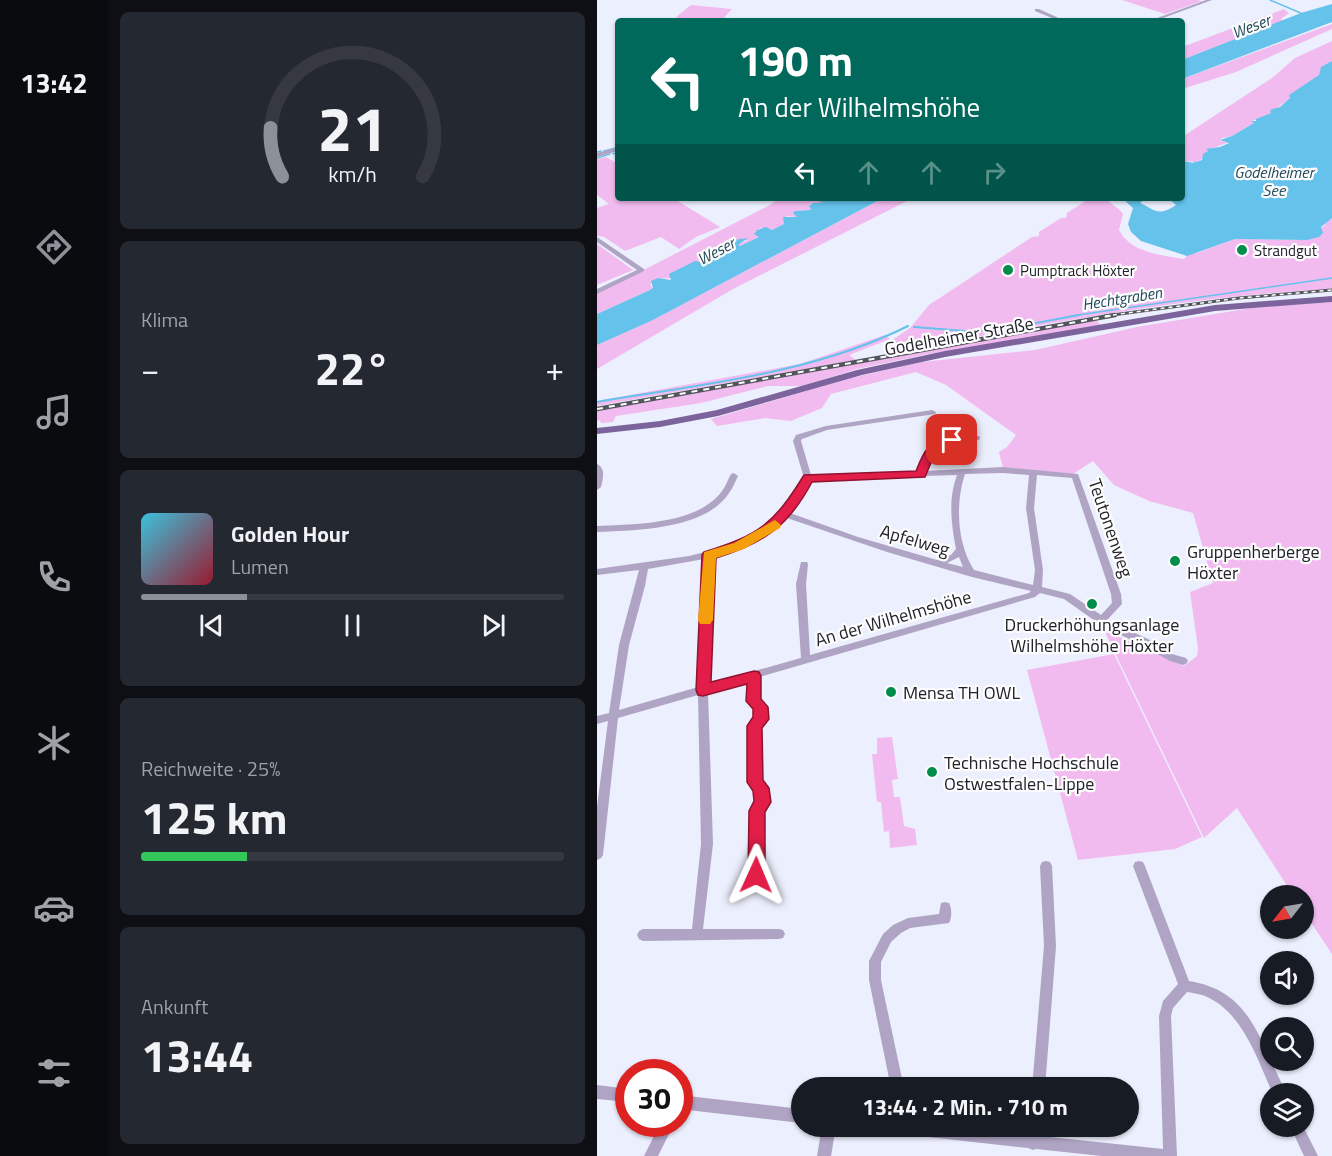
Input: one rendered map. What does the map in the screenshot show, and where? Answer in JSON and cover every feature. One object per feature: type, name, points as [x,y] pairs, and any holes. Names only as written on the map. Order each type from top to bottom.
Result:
[{"type":"main road","name":"Godelheimer Straße","points":[[597,431],[660,424],[718,413],[860,372],[945,354],[1215,308],[1332,299]]},
{"type":"street","points":[[1159,18],[1210,0]]},
{"type":"street","points":[[1037,10],[1056,18]]},
{"type":"street","points":[[597,154],[615,150]]},
{"type":"street","points":[[597,239],[642,270],[597,292]]},
{"type":"street","points":[[597,572],[709,555],[751,540],[774,526],[785,514],[808,478],[797,441],[799,437],[826,428],[929,415]]},
{"type":"street","points":[[920,474],[925,460],[937,445],[952,440],[977,438]]},
{"type":"street","points":[[597,467],[600,476],[597,487]]},
{"type":"street","points":[[808,478],[1003,470],[1033,473],[1030,508],[1039,570],[1037,590],[1067,596],[1078,601],[1101,621],[1183,661]]},
{"type":"street","points":[[962,472],[955,493],[956,530],[966,566],[972,573]]},
{"type":"street","name":"Teutonenweg","points":[[1033,473],[1075,476],[1116,594],[1117,604],[1101,621]]},
{"type":"street","points":[[597,529],[657,525],[686,518],[716,501],[732,482],[734,476]]},
{"type":"street","name":"Apfelweg","points":[[785,514],[825,530],[1037,590]]},
{"type":"street","points":[[935,563],[949,560],[960,549]]},
{"type":"street","points":[[696,934],[707,844],[703,690],[709,555]]},
{"type":"street","points":[[804,564],[801,584],[806,661]]},
{"type":"street","points":[[597,855],[627,629],[642,585],[644,565]]},
{"type":"street","name":"An der Wilhelmshöhe","points":[[597,720],[1032,595],[1037,590]]},
{"type":"street","points":[[754,676],[754,701],[760,707],[761,719],[755,726],[755,782],[761,788],[762,802],[757,811],[756,875]]},
{"type":"street","points":[[1039,1077],[1050,946],[1046,866]]},
{"type":"street","points":[[1139,866],[1185,986]]},
{"type":"street","points":[[896,1077],[875,980],[875,961],[887,938],[897,929],[908,923],[945,919],[945,907]]},
{"type":"street","points":[[643,935],[779,934]]},
{"type":"street","points":[[1185,986],[1212,991],[1236,1008],[1274,1083]]},
{"type":"street","points":[[1170,1156],[1165,1016],[1167,1005],[1185,986]]},
{"type":"street","points":[[597,1092],[615,1094]]},
{"type":"street","points":[[693,1104],[791,1115]]},
{"type":"street","points":[[651,1156],[660,1137]]},
{"type":"street","points":[[824,1156],[827,1137]]},
{"type":"street","points":[[986,1137],[1102,1153],[1163,1156]]},
{"type":"street","points":[[1033,1143],[1034,1137]]},
{"type":"street","points":[[1302,1137],[1311,1156]]},
{"type":"shaded area","points":[[1122,0],[1197,0],[1202,1],[1165,14]]},
{"type":"shaded area","points":[[691,5],[732,9],[724,18],[676,17]]},
{"type":"shaded area","points":[[1284,9],[1289,13],[1281,19],[1284,21],[1185,59],[1185,46]]},
{"type":"shaded area","points":[[1332,24],[1332,29],[1236,72],[1185,88],[1185,78]]},
{"type":"shaded area","points":[[1332,41],[1332,61],[1322,67],[1319,75],[1290,95],[1290,98],[1271,113],[1252,121],[1254,123],[1232,136],[1222,138],[1220,141],[1229,142],[1208,150],[1199,162],[1185,161],[1185,135],[1272,78],[1295,58]]},
{"type":"shaded area","points":[[606,157],[615,162],[615,201],[678,201],[720,227],[696,237],[679,249],[661,237],[625,251],[604,237],[597,236],[597,208],[609,204],[597,195],[597,159]]},
{"type":"shaded area","points":[[775,201],[823,201],[824,203],[810,204],[812,210],[795,211],[797,217],[787,216],[784,224],[772,230],[760,228],[755,232],[759,237],[740,246],[737,245],[748,240],[734,240],[723,255],[711,253],[702,264],[688,272],[673,277],[658,278],[650,284],[653,289],[597,314],[597,294]]},
{"type":"shaded area","points":[[877,201],[907,201],[733,289],[597,369],[597,345],[653,320]]},
{"type":"shaded area","points":[[1085,201],[1109,201],[1123,214],[1119,230],[1131,244],[1147,252],[1184,259],[1190,253],[1197,253],[1235,239],[1307,240],[1325,225],[1326,220],[1332,218],[1332,289],[1222,298],[1112,313],[894,353],[889,342],[910,328],[929,305],[1032,237],[1039,236],[1039,232],[1061,218],[1066,218],[1067,213]]},
{"type":"shaded area","points":[[597,244],[633,270],[597,285]]},
{"type":"shaded area","points":[[1332,302],[1332,954],[1314,927],[1314,885],[1287,885],[1237,808],[1204,838],[1104,630],[1184,666],[1197,656],[1198,648],[1190,592],[1213,583],[1193,513],[1149,501],[1114,485],[1093,461],[1073,474],[1003,468],[999,452],[1007,447],[1016,435],[946,385],[916,372],[831,394],[822,408],[791,421],[765,418],[717,426],[711,419],[847,379],[922,362],[1035,350],[1137,327],[1251,308]]},
{"type":"shaded area","points":[[1096,320],[1101,325],[924,355],[857,369],[803,386],[768,386],[701,403],[616,416],[613,422],[597,421],[597,411]]},
{"type":"shaded area","points":[[885,335],[890,339],[849,355],[856,360],[597,406],[597,401],[800,364]]},
{"type":"shaded area","points":[[1114,654],[1202,837],[1175,849],[1078,860],[1027,670]]},
{"type":"shaded area","points":[[892,737],[898,779],[892,780],[894,797],[900,797],[904,826],[915,829],[917,845],[890,848],[889,831],[884,832],[881,802],[877,802],[872,754],[877,754],[877,738]]},
{"type":"water","points":[[1332,4],[1332,22],[1185,78],[1185,59],[1301,13]]},
{"type":"water","name":"Godelheimer See","points":[[1332,61],[1332,218],[1321,227],[1323,233],[1319,237],[1307,240],[1235,239],[1187,256],[1141,241],[1131,232],[1128,224],[1133,208],[1125,201],[1142,201],[1140,203],[1153,210],[1165,211],[1176,205],[1171,201],[1185,201],[1185,161],[1195,163],[1193,161],[1202,160],[1203,154],[1208,151],[1206,149],[1229,143],[1220,140],[1232,136],[1254,123],[1251,121],[1256,121],[1271,113],[1270,110],[1280,107],[1290,98],[1289,95],[1319,75],[1321,67]]},
{"type":"water","points":[[877,201],[653,320],[597,345],[597,314],[650,290],[653,288],[651,281],[658,278],[671,280],[669,274],[695,261],[705,263],[700,260],[705,253],[723,255],[716,248],[727,241],[748,238],[738,245],[740,246],[759,237],[754,234],[757,230],[766,227],[772,230],[784,224],[783,217],[797,217],[793,213],[795,211],[811,210],[809,206],[813,203],[824,203],[819,202]]},
{"type":"waterway","points":[[1270,0],[1303,14]]},
{"type":"waterway","points":[[604,151],[615,148]]},
{"type":"waterway","points":[[597,152],[601,151]]},
{"type":"waterway","points":[[597,158],[610,154]]},
{"type":"waterway","name":"Hechtgraben","points":[[1071,316],[1332,278]]},
{"type":"waterway","name":"Hechtgraben","points":[[914,327],[965,331],[998,330],[1079,315]]},
{"type":"waterway","name":"Hechtgraben","points":[[597,402],[716,383],[795,366],[834,356],[908,326]]},
{"type":"railway","points":[[1105,316],[1239,298],[1332,290]]},
{"type":"railway","points":[[597,409],[1115,315]]},
{"type":"slow traffic","points":[[705,620],[709,555],[739,546],[775,525]]},
{"type":"place","name":"Strandgut","points":[[1242,250]]},
{"type":"place","name":"Pumptrack Höxter","points":[[1008,270]]},
{"type":"place","name":"Gruppenherberge Höxter","points":[[1175,561]]},
{"type":"place","name":"Druckerhöhungsanlage Wilhelmshöhe Höxter","points":[[1092,604]]},
{"type":"place","name":"Mensa TH OWL","points":[[891,692]]},
{"type":"place","name":"Technische Hochschule Ostwestfalen-Lippe","points":[[932,772]]},
{"type":"route","points":[[756,875],[757,811],[762,802],[761,788],[755,782],[755,726],[761,719],[760,707],[754,701],[754,676],[703,690],[709,555],[739,546],[774,526],[797,499],[808,478],[920,474],[930,452],[937,445],[952,440]]},
{"type":"water label","name":"Weser","points":[[1251,26]]},
{"type":"water label","name":"Weser","points":[[716,251]]}]
